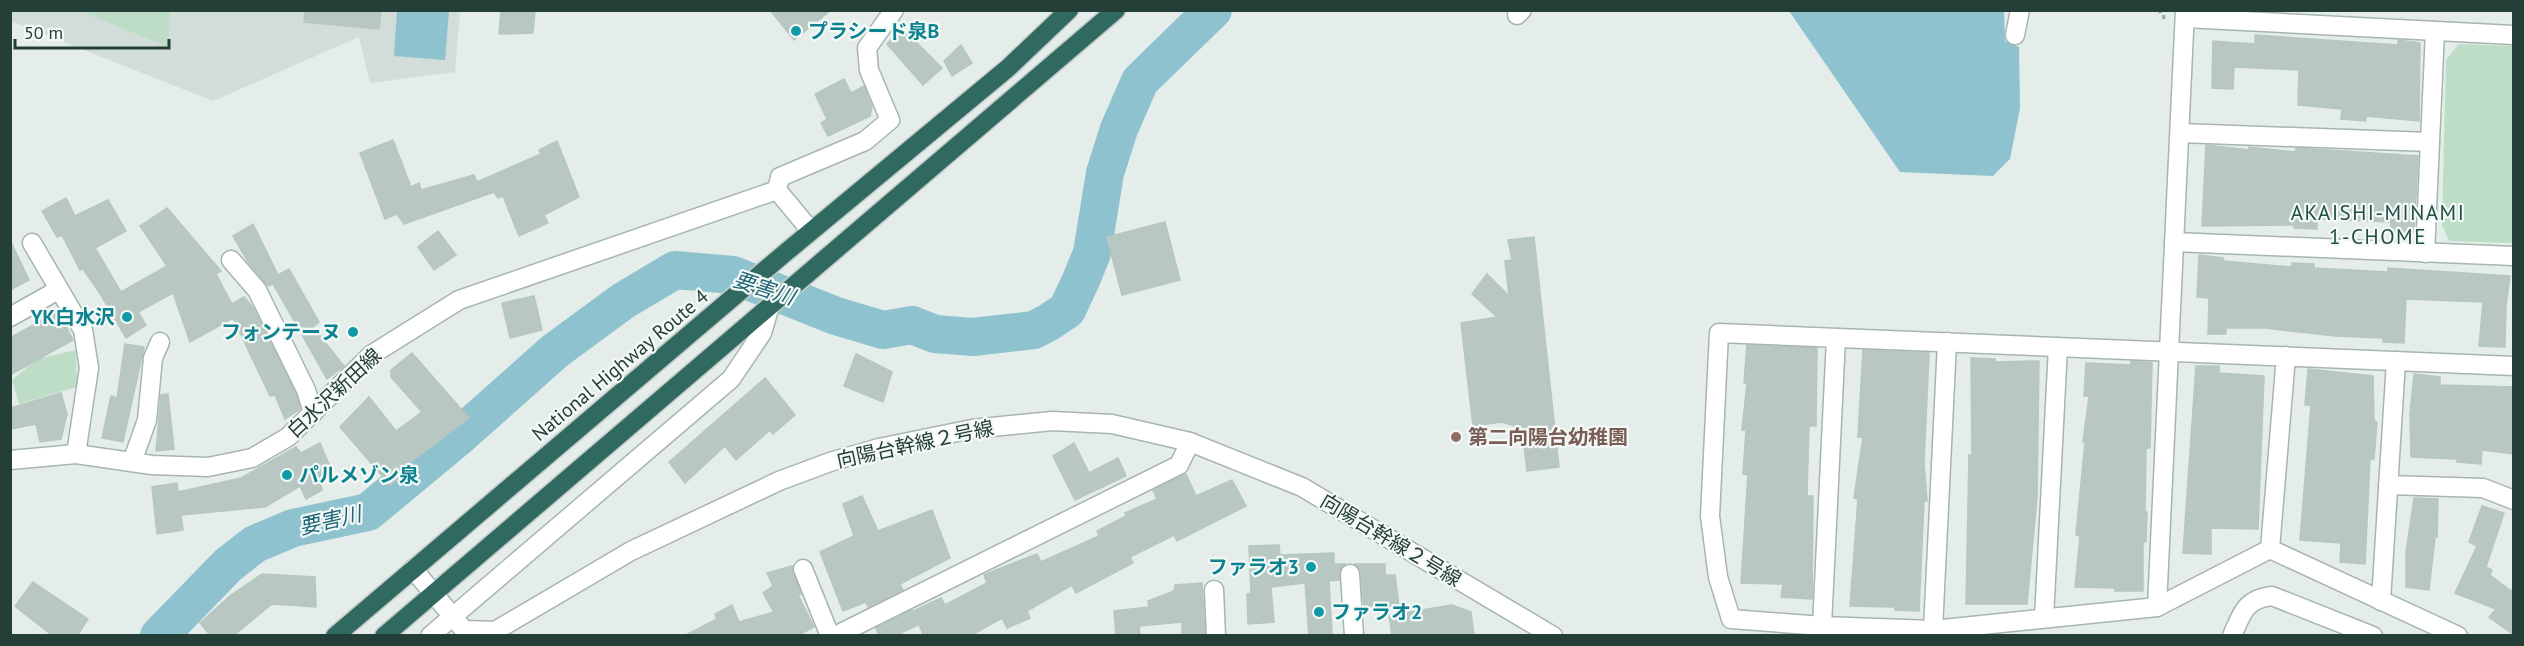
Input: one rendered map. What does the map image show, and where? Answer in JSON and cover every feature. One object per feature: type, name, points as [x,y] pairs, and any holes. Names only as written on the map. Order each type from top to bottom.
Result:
[{"type":"highway","name":"National Highway Route 4","points":[[335,636],[784,253],[1008,68],[1069,10]]},
{"type":"highway","points":[[384,636],[1116,10]]},
{"type":"street","points":[[811,231],[777,190],[780,177],[865,141],[890,120],[869,70],[867,48],[894,10]]},
{"type":"street","points":[[2015,35],[2020,10]]},
{"type":"street","points":[[2157,607],[2185,14],[2514,35]]},
{"type":"street","points":[[2426,253],[2435,31]]},
{"type":"street","points":[[2180,133],[2430,142]]},
{"type":"street","name":"白水沢新田線","points":[[10,460],[76,454],[132,462],[208,467],[252,458],[288,437],[371,355],[459,300],[777,190]]},
{"type":"street","points":[[2174,242],[2514,256]]},
{"type":"street","points":[[32,243],[83,330],[89,368],[76,454]]},
{"type":"street","points":[[231,260],[257,290],[306,390],[313,413]]},
{"type":"street","points":[[10,317],[58,290]]},
{"type":"street","points":[[430,636],[731,379],[762,333],[769,309]]},
{"type":"street","points":[[2270,549],[2157,607],[1933,630],[1822,626],[1731,619],[1718,577],[1710,516],[1719,333],[2514,366]]},
{"type":"street","points":[[1822,626],[1836,338]]},
{"type":"street","points":[[132,462],[147,420],[153,358],[160,342]]},
{"type":"street","points":[[1933,630],[1947,342]]},
{"type":"street","points":[[2044,618],[2058,347]]},
{"type":"street","points":[[2270,549],[2286,356]]},
{"type":"street","points":[[2381,601],[2396,361]]},
{"type":"street","name":"向陽台幹線２号線","points":[[452,617],[464,630],[495,631],[631,550],[727,504],[830,462],[879,448],[972,429],[1052,421],[1112,424],[1190,442],[1302,487],[1553,636]]},
{"type":"street","points":[[803,569],[832,636],[1179,465],[1190,442]]},
{"type":"street","points":[[2388,484],[2483,488],[2514,500]]},
{"type":"street","points":[[2270,549],[2458,636]]},
{"type":"street","points":[[413,569],[452,617]]},
{"type":"street","points":[[1350,574],[1354,636]]},
{"type":"street","points":[[1214,590],[1216,636]]},
{"type":"street","points":[[2232,636],[2244,610],[2257,598],[2272,596],[2373,636]]},
{"type":"shaded area","points":[[10,11],[460,11],[455,72],[370,83],[359,37],[213,101],[11,21]]},
{"type":"green space","points":[[80,11],[170,11],[168,47]]},
{"type":"green space","points":[[2459,44],[2513,46],[2513,243],[2449,241],[2442,225],[2446,60]]},
{"type":"green space","points":[[76,350],[77,387],[19,404],[12,380],[37,359]]},
{"type":"water","points":[[397,11],[449,11],[445,60],[394,56]]},
{"type":"water","points":[[1789,11],[2004,11],[2005,41],[2019,47],[2020,108],[2010,159],[1993,176],[1900,172]]},
{"type":"building","points":[[305,10],[381,10],[379,29],[304,22]]},
{"type":"building","points":[[501,10],[535,10],[533,33],[499,34]]},
{"type":"building","name":"プラシード泉B","points":[[770,10],[831,10],[794,40]]},
{"type":"building","points":[[902,28],[942,68],[923,85],[887,44]]},
{"type":"building","points":[[2255,35],[2398,45],[2398,40],[2420,43],[2419,121],[2366,116],[2366,121],[2341,119],[2342,109],[2298,105],[2299,70],[2234,67],[2233,89],[2212,88],[2213,41],[2255,44]]},
{"type":"building","points":[[961,45],[972,63],[952,76],[944,61]]},
{"type":"building","points":[[844,79],[851,93],[864,86],[872,107],[870,116],[828,136],[821,123],[827,119],[815,94]]},
{"type":"building","points":[[393,140],[411,187],[419,183],[421,190],[474,175],[477,182],[541,154],[539,150],[557,141],[579,197],[544,215],[548,223],[519,236],[503,196],[498,198],[494,192],[404,224],[397,214],[385,219],[360,153]]},
{"type":"building","points":[[2206,145],[2249,150],[2249,147],[2296,152],[2296,148],[2418,156],[2414,232],[2391,233],[2391,222],[2317,219],[2317,229],[2294,228],[2294,225],[2202,226]]},
{"type":"building","points":[[66,198],[75,216],[108,200],[126,231],[95,248],[121,292],[167,266],[140,226],[167,208],[221,271],[216,274],[232,304],[244,297],[252,306],[296,394],[300,409],[285,419],[275,395],[270,396],[233,318],[190,342],[173,293],[138,312],[146,325],[126,338],[101,295],[83,269],[80,270],[62,235],[57,237],[42,211]]},
{"type":"building","points":[[1165,222],[1180,280],[1122,295],[1107,237]]},
{"type":"building","points":[[253,224],[278,275],[289,269],[319,322],[313,327],[344,366],[327,379],[273,284],[268,286],[248,262],[233,236]]},
{"type":"building","points":[[438,231],[456,255],[434,270],[418,247]]},
{"type":"building","points":[[1534,237],[1559,467],[1527,471],[1522,428],[1502,422],[1473,426],[1461,323],[1497,317],[1472,294],[1487,274],[1509,296],[1505,261],[1512,260],[1508,240]]},
{"type":"building","points":[[10,240],[29,280],[10,290]]},
{"type":"building","points":[[2199,255],[2223,258],[2223,261],[2292,267],[2292,263],[2314,264],[2314,268],[2388,272],[2388,268],[2510,276],[2506,306],[2505,347],[2479,346],[2483,302],[2406,299],[2404,343],[2383,342],[2383,338],[2335,336],[2265,328],[2226,328],[2226,334],[2208,334],[2209,298],[2197,297]]},
{"type":"building","points":[[534,296],[542,330],[510,338],[502,303]]},
{"type":"building","points":[[58,311],[73,340],[10,375],[10,338]]},
{"type":"building","points":[[125,344],[144,347],[123,442],[102,438],[111,396],[117,398]]},
{"type":"building","points":[[1747,345],[1817,348],[1816,426],[1809,426],[1807,496],[1813,496],[1812,599],[1781,597],[1783,584],[1741,583],[1748,475],[1743,474],[1746,430],[1742,430],[1747,383],[1744,383]]},
{"type":"building","points":[[1863,350],[1929,353],[1924,463],[1927,501],[1924,501],[1919,611],[1895,610],[1895,607],[1850,606],[1858,499],[1854,498],[1863,437],[1858,437]]},
{"type":"building","points":[[412,353],[469,418],[406,466],[410,469],[390,485],[340,427],[369,397],[396,431],[422,412],[391,377],[391,370]]},
{"type":"building","points":[[856,354],[892,372],[883,402],[844,386]]},
{"type":"building","points":[[1971,358],[1995,359],[1995,362],[2039,361],[2037,497],[2027,604],[1966,604],[1969,455],[1972,455]]},
{"type":"building","points":[[2131,361],[2152,363],[2150,448],[2146,448],[2145,512],[2147,512],[2146,542],[2143,542],[2143,591],[2075,587],[2080,536],[2076,535],[2089,396],[2084,396],[2086,363],[2131,365]]},
{"type":"building","points":[[2196,366],[2219,366],[2219,373],[2264,376],[2258,529],[2211,528],[2211,554],[2183,553]]},
{"type":"building","points":[[2308,369],[2373,376],[2374,421],[2377,422],[2374,459],[2370,459],[2365,564],[2340,562],[2341,543],[2300,540],[2311,405],[2305,405]]},
{"type":"building","points":[[2414,374],[2440,377],[2440,385],[2514,387],[2514,454],[2482,450],[2481,464],[2457,462],[2457,459],[2411,457],[2410,414]]},
{"type":"building","points":[[765,378],[795,415],[773,434],[770,430],[736,460],[725,446],[685,483],[669,462]]},
{"type":"building","points":[[61,393],[67,414],[61,439],[40,442],[36,424],[10,429],[10,408]]},
{"type":"building","points":[[168,394],[174,449],[156,451],[161,395]]},
{"type":"building","points":[[320,443],[332,471],[319,477],[322,490],[306,499],[300,486],[265,507],[181,515],[183,530],[157,534],[152,487],[177,483],[178,492],[241,478],[296,447],[301,453]]},
{"type":"building","points":[[1074,443],[1089,473],[1118,458],[1126,476],[1075,500],[1053,456]]},
{"type":"building","points":[[1186,474],[1196,496],[1232,480],[1246,506],[1177,541],[1174,535],[1130,557],[1133,563],[1076,593],[1072,585],[1027,611],[1030,618],[1007,628],[1002,618],[970,636],[924,636],[913,611],[941,598],[945,605],[987,583],[984,575],[1006,566],[1037,554],[1041,562],[1099,536],[1097,531],[1126,516],[1125,513],[1157,499],[1153,490]]},
{"type":"building","points":[[862,496],[878,531],[932,510],[950,558],[900,584],[903,590],[868,607],[866,602],[843,611],[820,552],[854,536],[843,504]]},
{"type":"building","points":[[2414,498],[2438,499],[2437,537],[2435,537],[2429,590],[2406,587],[2406,553]]},
{"type":"building","points":[[2482,506],[2504,513],[2486,567],[2492,570],[2490,575],[2511,591],[2514,587],[2514,635],[2489,617],[2496,609],[2455,593],[2477,546],[2469,542]]},
{"type":"building","points":[[1279,545],[1280,555],[1334,553],[1334,564],[1345,564],[1340,570],[1339,580],[1329,581],[1332,634],[1309,636],[1305,583],[1271,587],[1274,622],[1248,624],[1247,594],[1251,593],[1249,546]]},
{"type":"building","points":[[1355,564],[1385,564],[1385,575],[1395,575],[1399,606],[1364,607],[1361,573]]},
{"type":"building","points":[[792,566],[801,594],[798,595],[814,627],[797,636],[684,636],[717,619],[715,614],[732,605],[739,622],[774,612],[763,593],[773,586],[767,573]]},
{"type":"building","points":[[262,574],[315,577],[316,607],[272,604],[233,636],[211,636],[200,623],[231,595]]},
{"type":"building","points":[[33,582],[88,619],[77,636],[53,636],[15,606]]},
{"type":"building","points":[[1202,583],[1205,636],[1182,636],[1182,622],[1139,626],[1140,636],[1116,636],[1114,611],[1149,607],[1148,601],[1174,591],[1175,585]]},
{"type":"building","points":[[1452,605],[1471,612],[1474,636],[1392,636],[1389,615]]},
{"type":"building","points":[[912,610],[918,625],[895,636],[879,636],[876,628]]},
{"type":"waterway","name":"要害川","points":[[159,636],[228,565],[255,544],[293,528],[368,512],[456,439],[555,351],[623,301],[675,270],[733,275],[836,316],[883,330],[912,325],[935,334],[973,337],[1034,330],[1049,322],[1067,310],[1092,253],[1105,173],[1119,129],[1140,81],[1213,10]]},
{"type":"place","name":"プラシード泉B","points":[[796,31]]},
{"type":"place","name":"YK白水沢","points":[[127,317]]},
{"type":"place","name":"フォンテーヌ","points":[[353,332]]},
{"type":"place","name":"第二向陽台幼稚園","points":[[1456,437]]},
{"type":"place","name":"パルメゾン泉","points":[[287,475]]},
{"type":"place","name":"ファラオ3","points":[[1311,567]]},
{"type":"place","name":"ファラオ2","points":[[1319,612]]},
{"type":"district","name":"AKAISHI-MINAMI 1-CHOME","points":[[2378,224]]}]
